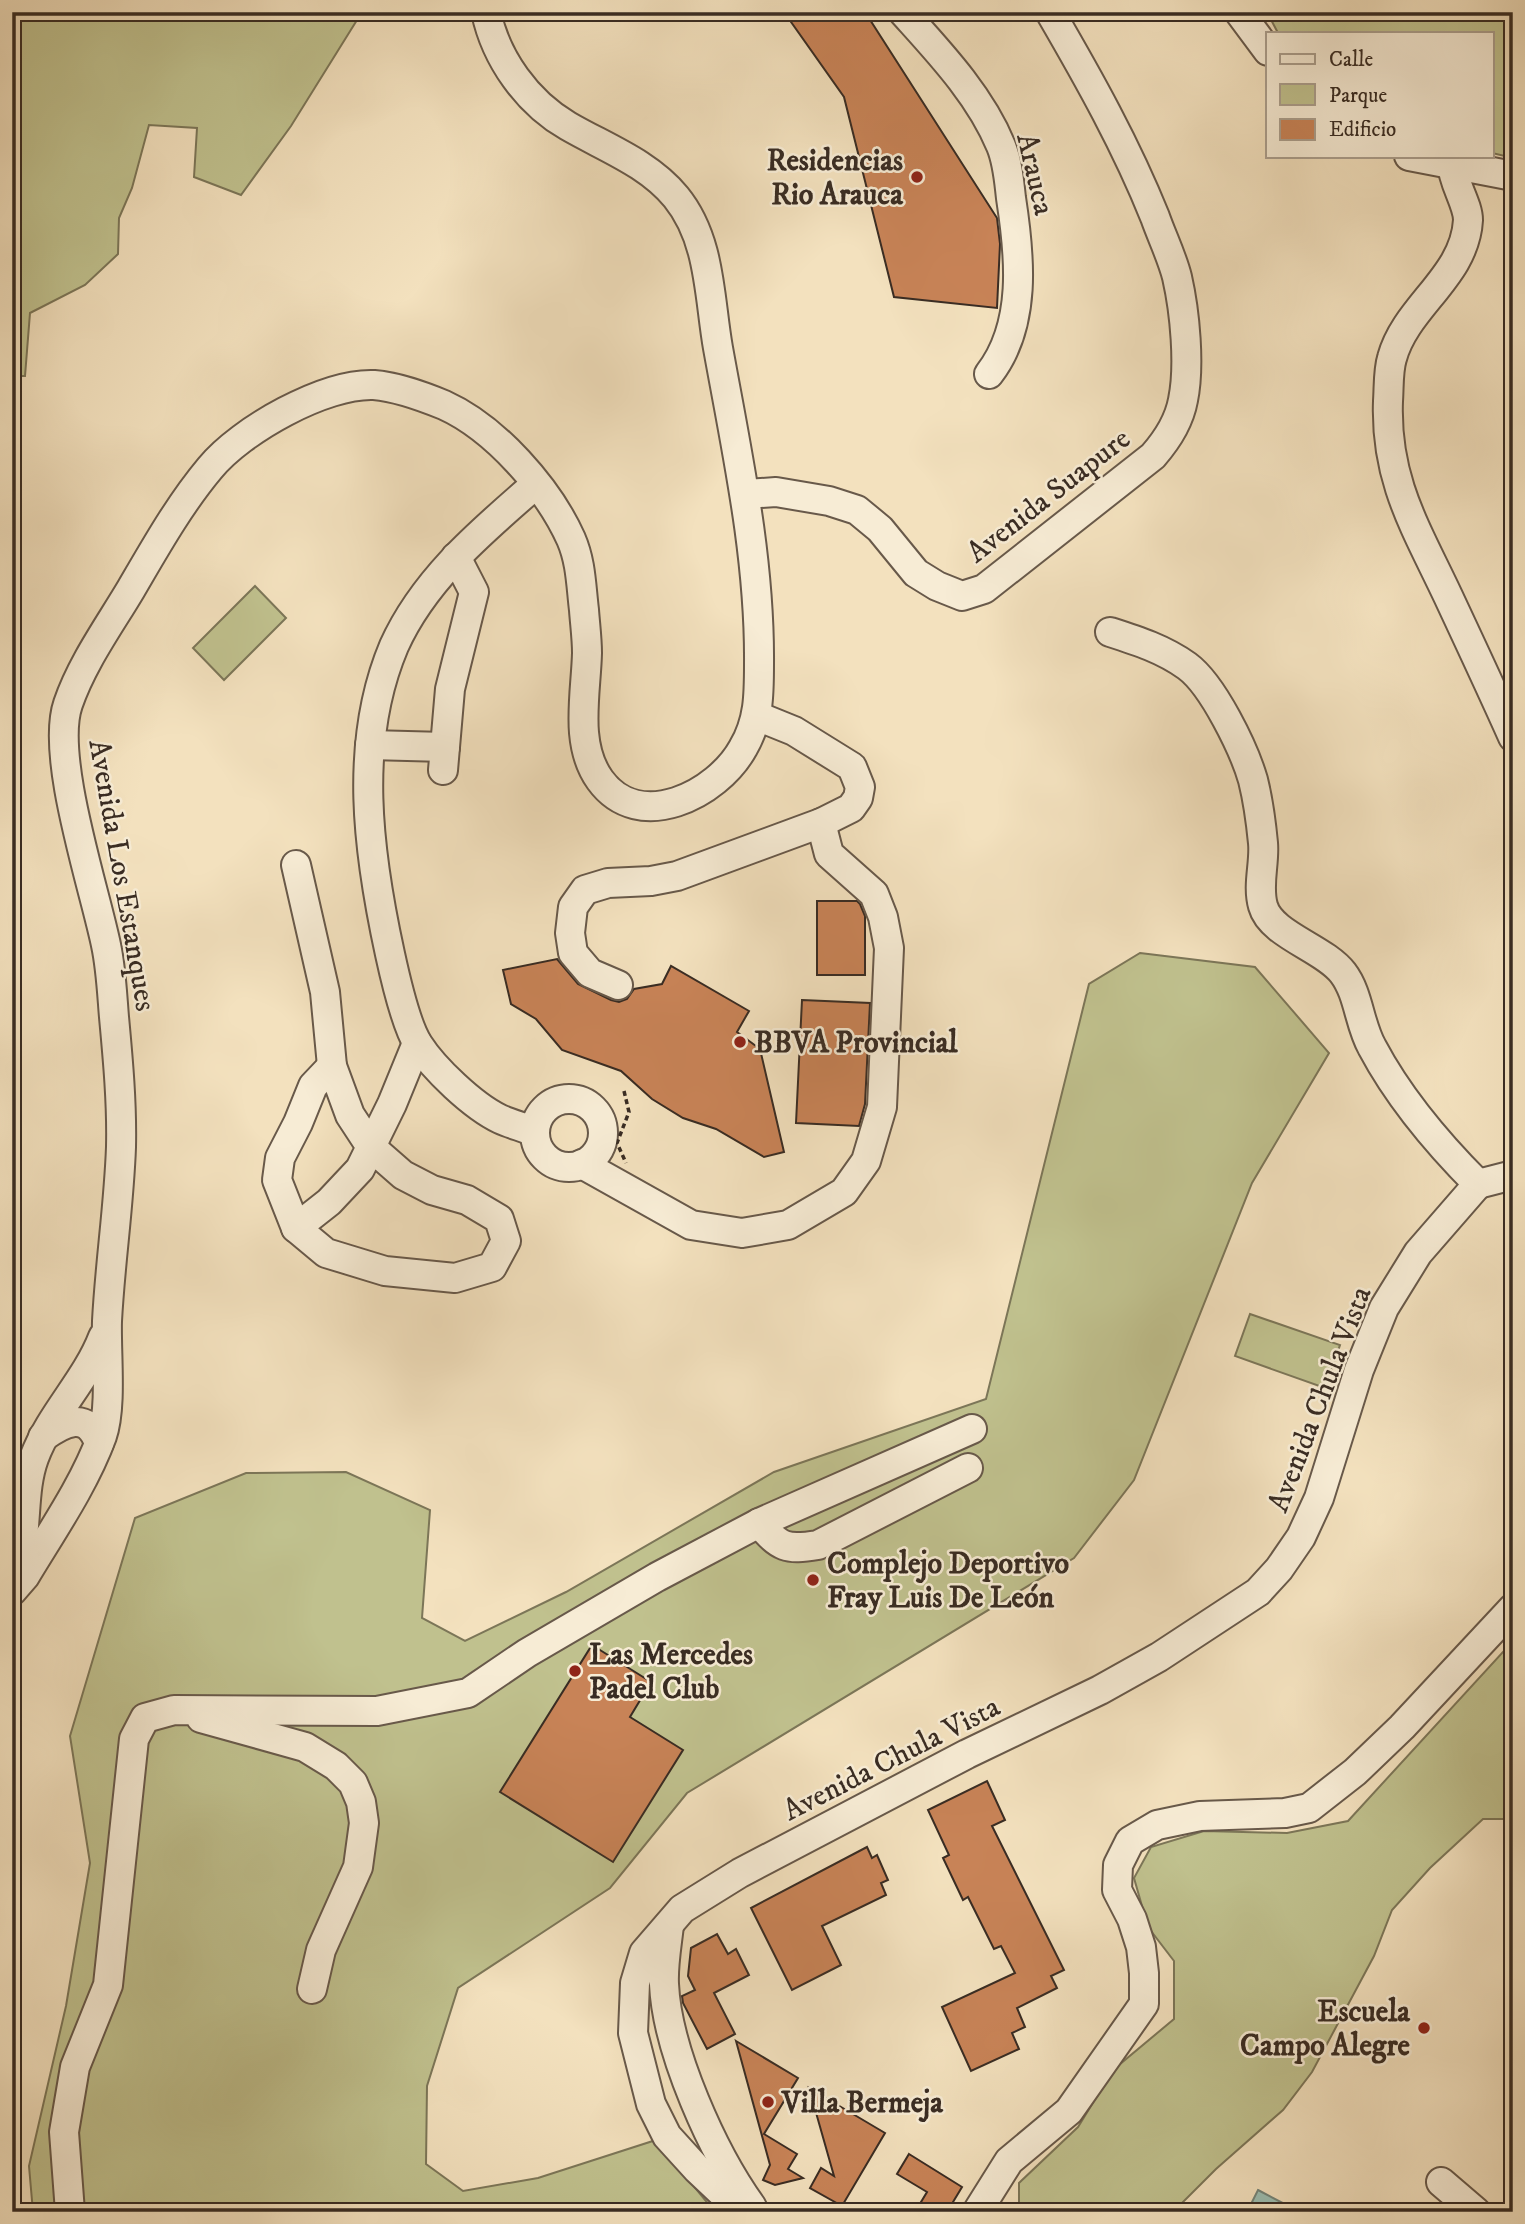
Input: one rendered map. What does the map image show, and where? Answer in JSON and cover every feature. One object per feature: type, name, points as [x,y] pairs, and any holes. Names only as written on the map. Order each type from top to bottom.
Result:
[{"type":"street","points":[[486,12],[495,45],[509,69],[541,106],[570,127],[630,158],[660,179],[681,202],[694,223],[705,256],[712,317],[746,494]]},
{"type":"street","name":"Arauca","points":[[903,12],[979,104],[1001,147],[1008,173],[1016,224],[1018,274],[1009,340],[1001,359],[989,374]]},
{"type":"street","name":"Avenida Suapure","points":[[746,494],[776,492],[829,500],[857,510],[880,529],[916,573],[937,586],[962,596],[984,589],[1153,456],[1165,441],[1176,423],[1183,401],[1185,377],[1183,321],[1177,276],[1136,171],[1050,12]]},
{"type":"street","points":[[1239,12],[1266,48]]},
{"type":"street","points":[[1420,158],[1513,176]]},
{"type":"street","points":[[1452,164],[1452,174],[1468,218],[1460,256],[1410,321],[1392,358],[1387,430],[1399,491],[1421,545],[1447,593],[1513,737]]},
{"type":"street","name":"Avenida Los Estanques","points":[[12,1591],[25,1576],[78,1485],[106,1427],[107,1327],[121,1154],[121,1102],[108,953],[68,779],[64,743],[65,712],[88,662],[171,522],[212,466],[255,430],[313,398],[367,384],[399,389],[428,399],[479,424],[553,505],[576,551],[582,581],[588,644],[583,727],[587,755],[594,773],[615,796],[637,806],[660,807],[700,792],[716,780],[733,763],[744,746],[757,716],[760,622],[746,494]]},
{"type":"street","points":[[535,1132],[498,1118],[450,1082],[417,1043],[396,985],[382,914],[370,827],[368,790],[370,745],[379,687],[395,644],[424,595],[456,557],[536,484]]},
{"type":"street","points":[[370,745],[444,759],[450,689],[474,592],[456,557]]},
{"type":"street","points":[[1110,632],[1168,654],[1189,668],[1214,696],[1252,779],[1264,846],[1261,882],[1263,907],[1278,927],[1318,951],[1343,973],[1358,1006],[1370,1044],[1391,1079],[1444,1151],[1478,1184],[1513,1175]]},
{"type":"street","points":[[618,985],[590,973],[573,953],[570,933],[573,907],[585,890],[608,883],[650,881],[677,876],[821,823],[852,808],[858,798],[860,787],[852,767],[794,731],[757,716]]},
{"type":"street","points":[[582,1164],[691,1225],[742,1233],[788,1225],[844,1192],[866,1161],[882,1107],[889,948],[883,917],[874,894],[829,854],[821,823]]},
{"type":"street","points":[[296,865],[325,992],[332,1066],[350,1115],[371,1147],[403,1175],[432,1190],[467,1200],[499,1219],[506,1241],[492,1267],[454,1278],[385,1271],[326,1253],[296,1228],[277,1180],[280,1158],[313,1086],[332,1066]]},
{"type":"street","points":[[296,1228],[329,1202],[360,1169],[417,1043]]},
{"type":"street","points":[[571,1098],[588,1104],[600,1119],[603,1133],[596,1153],[582,1164],[570,1167],[553,1163],[544,1156],[537,1144],[535,1132],[537,1120],[545,1109],[554,1102],[571,1098]]},
{"type":"street","name":"Avenida Chula Vista","points":[[746,2212],[715,2186],[667,2136],[651,2104],[633,2033],[635,1983],[644,1953],[682,1909],[740,1873],[967,1754],[1100,1690],[1158,1657],[1258,1592],[1279,1569],[1301,1537],[1319,1498],[1359,1370],[1384,1308],[1418,1253],[1478,1184]]},
{"type":"street","name":"Avenida Los Estanques","points":[[12,1583],[22,1549],[29,1474],[42,1438],[95,1358],[107,1327]]},
{"type":"street","points":[[42,1438],[72,1421],[89,1427],[99,1443]]},
{"type":"street","points":[[70,2212],[64,2132],[75,2067],[108,1985],[134,1739],[145,1718],[174,1710],[377,1711],[468,1693],[527,1653],[645,1584],[759,1523],[972,1429]]},
{"type":"street","points":[[759,1523],[779,1544],[796,1548],[818,1545],[968,1468]]},
{"type":"street","points":[[29,1474],[40,1489],[49,1493],[68,1490],[78,1485]]},
{"type":"street","points":[[977,2212],[1009,2161],[1069,2110],[1144,2004],[1141,1947],[1132,1919],[1117,1890],[1118,1866],[1130,1841],[1157,1825],[1200,1816],[1284,1813],[1309,1808],[1355,1772],[1402,1727],[1513,1608]]},
{"type":"street","points":[[174,1710],[304,1747],[336,1766],[353,1783],[361,1802],[364,1823],[358,1867],[321,1950],[312,1989]]},
{"type":"street","points":[[669,1925],[664,1983],[668,2022],[702,2116],[756,2212]]},
{"type":"street","points":[[1441,2182],[1476,2212]]},
{"type":"path","points":[[624,1091],[629,1112],[617,1143],[627,1164]]},
{"type":"green space","points":[[12,12],[362,12],[291,126],[241,195],[194,177],[197,128],[149,125],[132,188],[119,218],[118,254],[85,285],[30,313],[25,376],[12,376]]},
{"type":"green space","points":[[1267,12],[1513,12],[1513,158],[1494,153],[1494,32],[1277,32]]},
{"type":"green space","points":[[255,586],[286,618],[224,680],[193,648]]},
{"type":"green space","name":"Complejo Deportivo Fray Luis De León","points":[[1140,953],[1255,967],[1329,1053],[1252,1183],[1134,1480],[1074,1558],[687,1793],[610,1888],[458,1988],[427,2086],[426,2164],[463,2191],[538,2178],[656,2140],[715,2212],[33,2212],[29,2166],[66,2006],[90,1863],[70,1736],[135,1518],[246,1473],[346,1472],[430,1510],[422,1618],[465,1641],[566,1592],[774,1472],[986,1399],[1089,984]]},
{"type":"green space","points":[[1250,1314],[1340,1345],[1325,1388],[1235,1356]]},
{"type":"green space","points":[[1513,1641],[1513,1819],[1483,1819],[1430,1868],[1392,1910],[1374,1956],[1312,2072],[1283,2110],[1216,2169],[1173,2212],[1019,2212],[1019,2183],[1078,2127],[1113,2070],[1174,2019],[1174,1961],[1148,1927],[1134,1878],[1151,1847],[1204,1831],[1287,1833],[1348,1821]]},
{"type":"water","points":[[1258,2190],[1300,2212],[1247,2212]]},
{"type":"building","name":"Residencias Rio Arauca","points":[[784,12],[865,12],[997,218],[1000,244],[997,308],[894,297],[844,97]]},
{"type":"building","points":[[817,901],[857,901],[860,904],[865,916],[865,975],[817,975]]},
{"type":"building","points":[[557,959],[578,984],[611,1000],[619,1002],[627,999],[634,989],[662,984],[671,966],[749,1011],[737,1032],[760,1049],[784,1152],[764,1157],[716,1129],[683,1118],[652,1099],[621,1071],[562,1050],[536,1019],[511,1004],[503,970]]},
{"type":"building","points":[[802,1000],[870,1003],[865,1104],[859,1126],[796,1123]]},
{"type":"building","points":[[592,1645],[651,1682],[630,1717],[683,1750],[613,1862],[500,1792]]},
{"type":"building","points":[[987,1781],[1005,1820],[992,1826],[1064,1970],[1051,1976],[1057,1988],[1017,2008],[1025,2027],[1012,2033],[1019,2049],[971,2071],[942,2007],[1015,1973],[1001,1946],[994,1949],[968,1897],[963,1900],[943,1858],[949,1855],[928,1810]]},
{"type":"building","points":[[867,1847],[872,1858],[877,1855],[888,1880],[881,1883],[886,1895],[822,1926],[841,1965],[792,1990],[751,1908]]},
{"type":"building","points":[[717,1934],[728,1954],[736,1949],[749,1975],[714,1993],[735,2034],[707,2049],[682,1996],[695,1990],[688,1976],[691,1948]]},
{"type":"building","name":"Villa Bermeja","points":[[736,2041],[798,2078],[764,2134],[797,2154],[788,2169],[803,2178],[775,2185],[763,2180],[770,2165]]},
{"type":"building","name":"Villa Bermeja","points":[[809,2088],[885,2133],[842,2206],[810,2188],[821,2168],[834,2176]]},
{"type":"building","name":"Villa Bermeja","points":[[909,2154],[962,2187],[947,2212],[915,2212],[927,2192],[897,2174]]},
{"type":"place","name":"Residencias Rio Arauca","points":[[917,177]]},
{"type":"place","name":"BBVA Provincial","points":[[740,1042]]},
{"type":"place","name":"Complejo Deportivo Fray Luis De León","points":[[813,1580]]},
{"type":"place","name":"Las Mercedes Padel Club","points":[[575,1671]]},
{"type":"place","name":"Escuela Campo Alegre","points":[[1424,2028]]},
{"type":"place","name":"Villa Bermeja","points":[[768,2102]]}]
